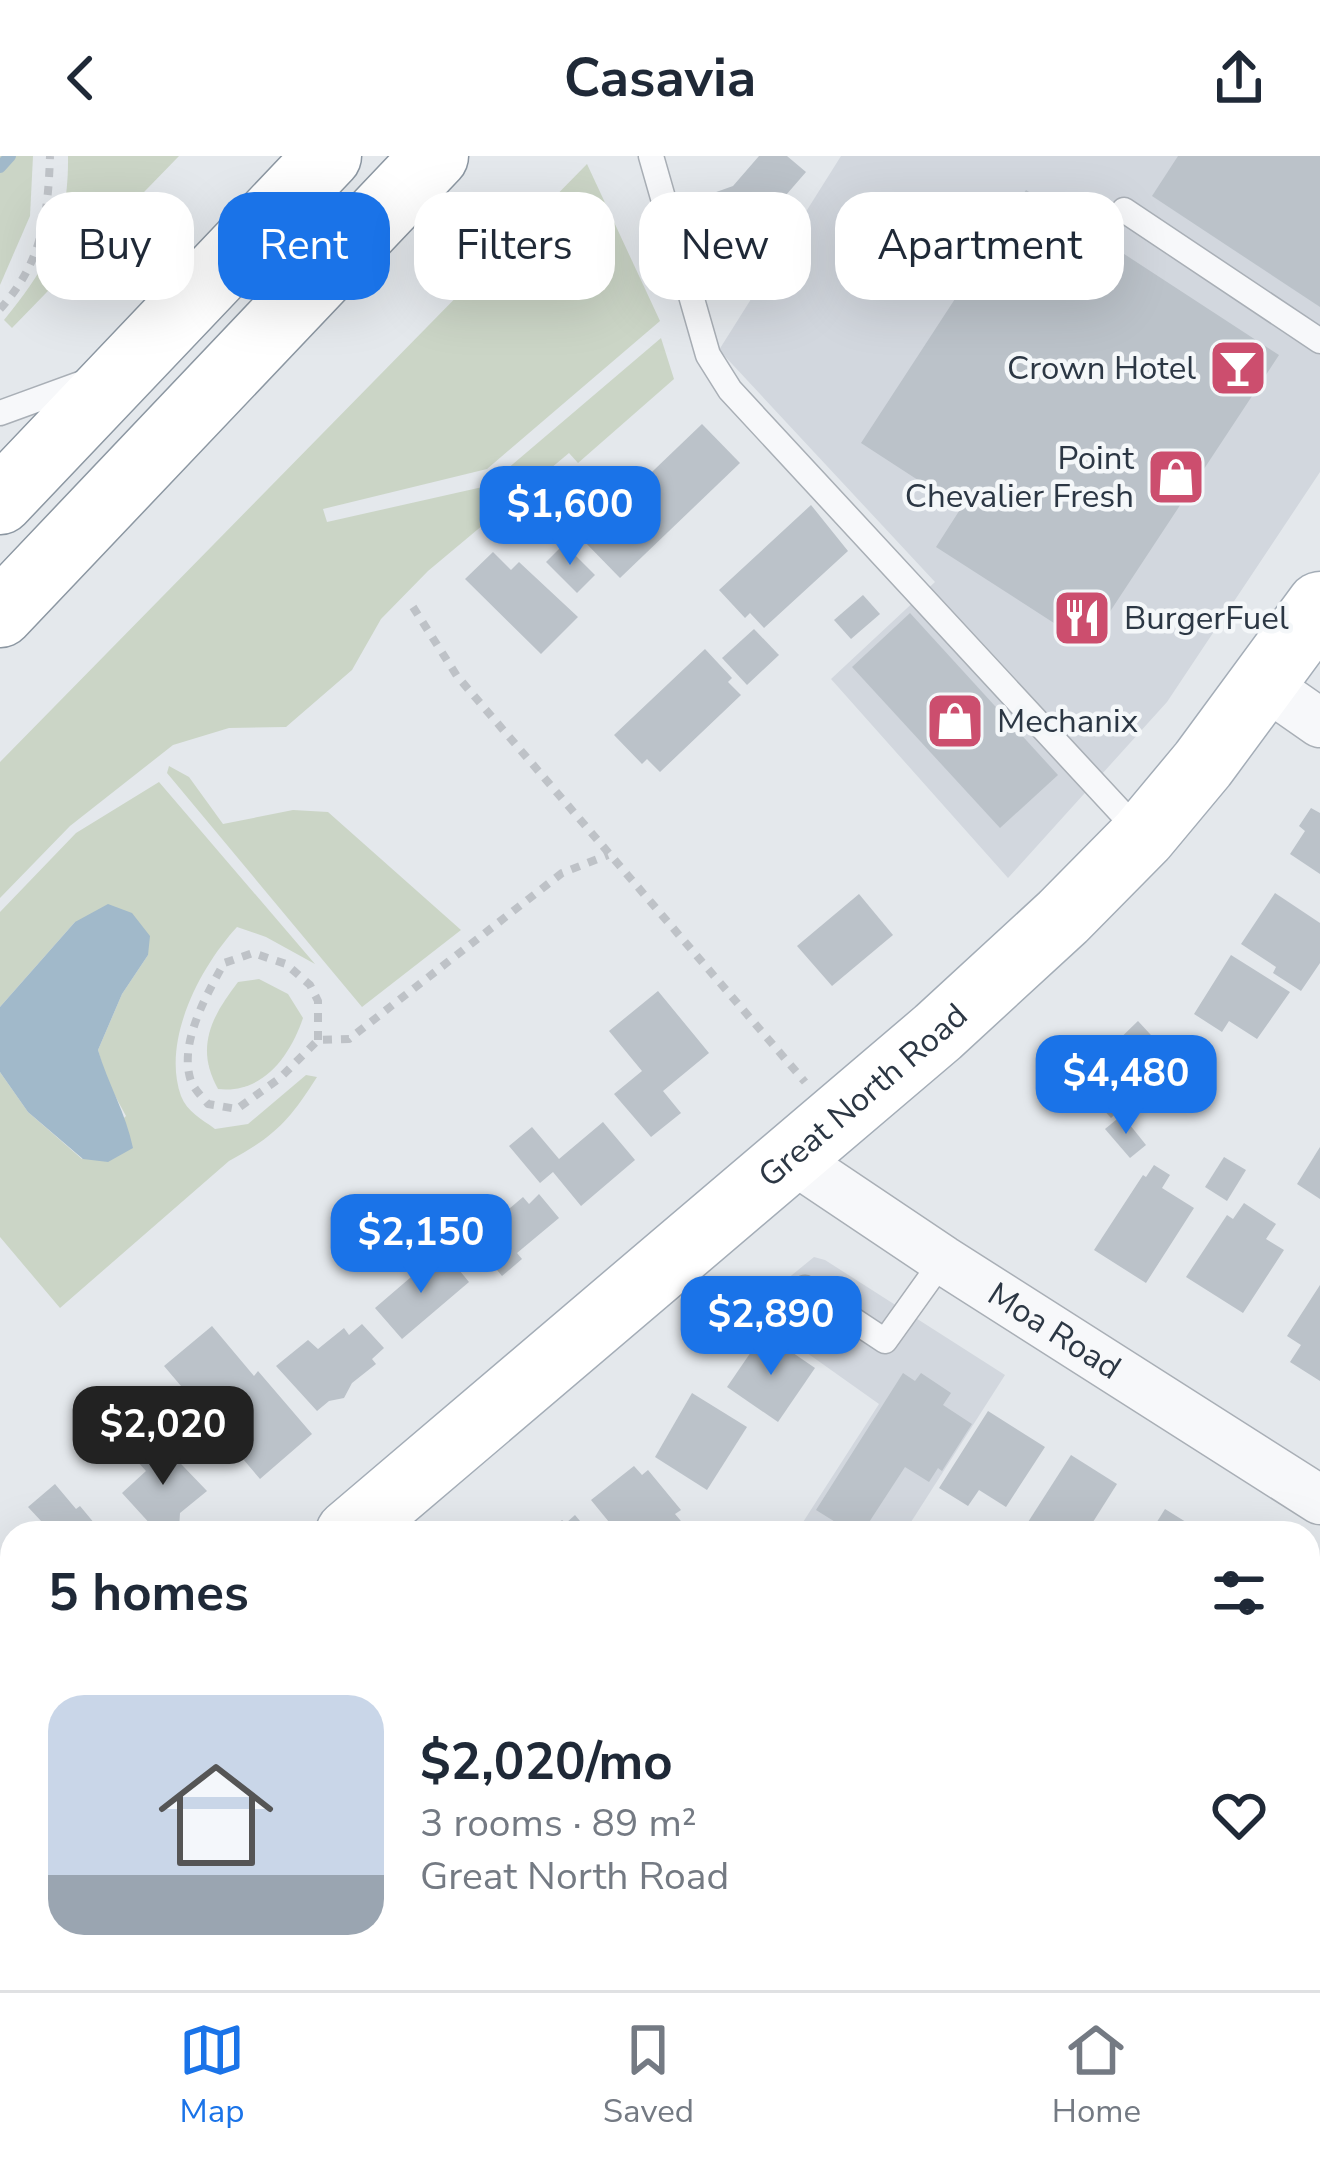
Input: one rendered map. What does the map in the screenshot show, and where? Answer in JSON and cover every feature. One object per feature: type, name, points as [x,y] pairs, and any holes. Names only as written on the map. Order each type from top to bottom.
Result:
[{"type":"main road","points":[[0,502],[328,156]]},
{"type":"main road","points":[[0,614],[435,156]]},
{"type":"main road","name":"Great North Road","points":[[363,1521],[938,1032],[1143,836],[1264,684],[1320,604]]},
{"type":"street","points":[[1264,684],[1320,722]]},
{"type":"street","name":"Moa Road","points":[[814,1138],[943,1260],[1320,1500]]},
{"type":"lane","points":[[651,156],[709,355],[730,390],[1143,836]]},
{"type":"lane","points":[[1124,210],[1320,341]]},
{"type":"lane","points":[[0,413],[127,367]]},
{"type":"lane","points":[[806,1288],[885,1341],[943,1260]]},
{"type":"path","points":[[0,309],[32,260],[48,213],[50,156]]},
{"type":"path","points":[[413,607],[457,676],[608,855],[814,1138]]},
{"type":"path","points":[[318,1040],[318,1001],[310,985],[286,964],[253,953],[224,963],[205,999],[190,1042],[190,1080],[208,1105],[238,1109],[280,1078],[318,1040],[349,1039],[562,874],[608,855]]},
{"type":"shaded area","points":[[841,156],[1320,156],[1320,472],[1167,702],[1008,878],[831,679],[935,582],[719,350],[750,300],[811,300],[811,204]]},
{"type":"shaded area","points":[[814,1257],[1005,1375],[912,1521],[804,1521],[879,1404],[748,1311]]},
{"type":"green space","points":[[0,156],[33,156],[30,216],[0,285]]},
{"type":"green space","points":[[68,156],[179,156],[144,192],[66,192]]},
{"type":"green space","points":[[587,164],[600,192],[560,192]]},
{"type":"green space","points":[[615,224],[639,276],[639,300],[650,300],[660,321],[487,469],[323,509],[327,522],[487,486],[661,338],[674,379],[578,463],[569,453],[428,571],[381,619],[352,670],[286,727],[229,728],[173,745],[70,826],[0,898],[0,762],[454,300],[615,300]]},
{"type":"green space","points":[[36,277],[39,300],[12,328],[4,320]]},
{"type":"green space","points":[[169,766],[189,777],[223,824],[293,810],[328,812],[461,930],[362,1007],[167,773]]},
{"type":"green space","points":[[159,782],[315,964],[237,927],[198,983],[180,1028],[176,1074],[184,1102],[215,1129],[248,1124],[306,1075],[317,1077],[280,1126],[229,1161],[60,1308],[0,1237],[0,1072],[28,1112],[82,1159],[126,1116],[107,1081],[98,1050],[122,994],[148,955],[75,922],[0,1007],[0,912],[76,833]]},
{"type":"green space","points":[[259,979],[288,994],[303,1018],[291,1046],[272,1070],[248,1085],[218,1089],[208,1060],[209,1033],[238,982]]},
{"type":"water","points":[[108,904],[132,913],[150,936],[148,955],[122,994],[98,1050],[133,1148],[108,1162],[83,1159],[28,1112],[0,1072],[0,1007],[75,922]]},
{"type":"building","points":[[759,156],[787,156],[806,172],[789,192],[716,192],[733,186]]},
{"type":"building","points":[[1178,156],[1320,156],[1320,307],[1152,196]]},
{"type":"building","points":[[1124,254],[1279,355],[1088,645],[936,547],[961,508],[861,443],[954,300],[1124,300]]},
{"type":"building","points":[[702,424],[740,463],[620,578],[582,539]]},
{"type":"building","points":[[811,505],[848,551],[764,628],[750,613],[745,618],[719,590]]},
{"type":"building","points":[[564,544],[595,575],[577,593],[546,562]]},
{"type":"building","points":[[493,552],[511,570],[519,562],[578,617],[541,654],[465,579]]},
{"type":"building","points":[[863,595],[880,614],[851,639],[834,620]]},
{"type":"building","name":"Mechanix","points":[[910,613],[1058,775],[1000,828],[852,667]]},
{"type":"building","points":[[754,629],[779,655],[747,685],[722,658]]},
{"type":"building","points":[[705,649],[741,695],[660,772],[647,759],[642,764],[614,735]]},
{"type":"building","points":[[1311,808],[1320,813],[1320,874],[1290,854],[1305,831],[1299,826]]},
{"type":"building","points":[[1275,893],[1320,923],[1320,963],[1301,991],[1241,944]]},
{"type":"building","points":[[859,894],[893,935],[832,986],[797,946]]},
{"type":"building","points":[[1231,955],[1290,992],[1257,1039],[1229,1021],[1222,1032],[1194,1014]]},
{"type":"building","points":[[658,991],[709,1053],[663,1091],[681,1113],[651,1137],[614,1094],[642,1071],[609,1031]]},
{"type":"building","points":[[1138,1021],[1174,1060],[1111,1118],[1069,1072],[1100,1043],[1107,1051]]},
{"type":"building","points":[[1122,1115],[1146,1145],[1130,1158],[1105,1129]]},
{"type":"building","points":[[603,1122],[635,1160],[581,1206],[553,1172],[540,1183],[509,1146],[532,1127],[559,1159]]},
{"type":"building","points":[[1320,1147],[1320,1199],[1297,1184]]},
{"type":"building","points":[[1224,1157],[1246,1170],[1227,1201],[1205,1187]]},
{"type":"building","points":[[1154,1165],[1170,1175],[1162,1188],[1194,1208],[1146,1283],[1094,1250]]},
{"type":"building","points":[[539,1194],[559,1218],[517,1253],[522,1259],[502,1276],[472,1240],[523,1197],[529,1204]]},
{"type":"building","points":[[1244,1203],[1276,1224],[1266,1239],[1284,1250],[1243,1313],[1186,1277],[1227,1215],[1233,1219]]},
{"type":"building","points":[[432,1259],[439,1267],[450,1259],[469,1282],[402,1339],[375,1308]]},
{"type":"building","points":[[1320,1285],[1320,1381],[1290,1362],[1301,1345],[1287,1336]]},
{"type":"building","points":[[362,1324],[384,1348],[372,1359],[376,1364],[352,1383],[344,1398],[329,1401],[317,1411],[276,1366],[308,1340],[318,1349],[344,1328],[349,1335]]},
{"type":"building","points":[[212,1326],[312,1434],[260,1479],[164,1366]]},
{"type":"building","points":[[764,1333],[815,1368],[778,1422],[727,1387]]},
{"type":"building","points":[[903,1373],[915,1381],[921,1373],[951,1393],[943,1405],[972,1424],[942,1471],[938,1468],[929,1482],[905,1467],[870,1521],[834,1521],[816,1510]]},
{"type":"building","points":[[692,1393],[747,1427],[707,1490],[655,1457]]},
{"type":"building","points":[[988,1411],[1045,1447],[1006,1507],[979,1490],[968,1506],[939,1488]]},
{"type":"building","points":[[159,1441],[207,1491],[180,1513],[179,1521],[148,1521],[122,1493],[146,1471],[137,1461]]},
{"type":"building","points":[[1071,1455],[1117,1484],[1094,1521],[1029,1521]]},
{"type":"building","points":[[634,1466],[642,1475],[648,1470],[681,1510],[675,1514],[681,1521],[608,1521],[591,1500]]},
{"type":"building","points":[[55,1484],[92,1521],[41,1521],[28,1507]]},
{"type":"building","points":[[1165,1509],[1184,1521],[1158,1521]]},
{"type":"waterway","points":[[0,167],[10,156]]},
{"type":"place","name":"Crown Hotel","points":[[1238,368]]},
{"type":"place","name":"Point Chevalier Fresh","points":[[1176,477]]},
{"type":"place","name":"BurgerFuel","points":[[1082,618]]},
{"type":"place","name":"Mechanix","points":[[955,721]]}]
